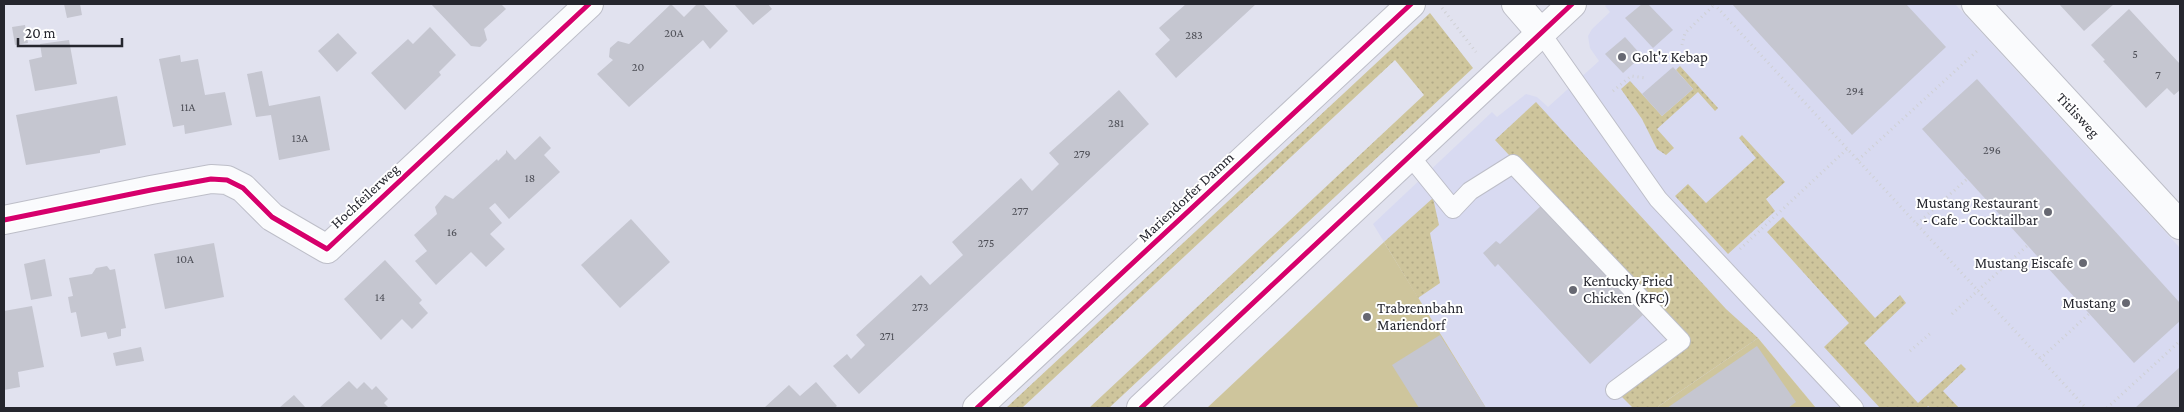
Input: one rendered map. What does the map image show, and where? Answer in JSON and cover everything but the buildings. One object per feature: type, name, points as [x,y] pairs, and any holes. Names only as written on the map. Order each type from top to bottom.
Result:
[{"type":"main road","name":"Hochfeilerweg","points":[[4,220],[211,179],[227,180],[243,188],[272,217],[327,249],[589,4]]},
{"type":"main road","name":"Mariendorfer Damm","points":[[978,408],[1411,4]]},
{"type":"main road","points":[[1516,4],[1541,33]]},
{"type":"main road","points":[[1141,408],[1572,4]]},
{"type":"main road","name":"Titlisweg","points":[[1976,4],[2180,225]]},
{"type":"lane","points":[[1541,33],[1658,199],[1854,408]]},
{"type":"lane","points":[[1410,156],[1453,209],[1470,191],[1513,164],[1681,341],[1615,390]]},
{"type":"path","points":[[1439,4],[1481,58]]},
{"type":"path","points":[[1682,44],[1685,33],[1714,4],[2086,408]]},
{"type":"path","points":[[1858,160],[1983,45]]},
{"type":"path","points":[[1594,108],[1631,76],[1646,78]]},
{"type":"path","points":[[1721,266],[1847,149]]},
{"type":"path","points":[[1917,224],[1967,179]]},
{"type":"path","points":[[1952,314],[2028,245]]},
{"type":"path","points":[[2040,359],[2090,313]]},
{"type":"path","points":[[1910,352],[1932,332]]},
{"type":"path","points":[[2107,408],[2180,341]]},
{"type":"shaded area","points":[[1607,4],[1955,4],[2180,248],[2180,408],[1816,408],[1758,338],[1656,408],[1486,408],[1373,224],[1492,112],[1497,117],[1526,94],[1537,97],[1548,107],[1599,61],[1590,48],[1588,36],[1592,29],[1610,12],[1605,6]]},
{"type":"shaded area","points":[[1430,13],[1473,68],[1109,408],[1089,408],[1424,95],[1395,60],[1022,408],[1006,408]]},
{"type":"shaded area","points":[[1680,66],[1718,108],[1715,111],[1698,92],[1657,129],[1674,148],[1666,155],[1657,149],[1642,119],[1621,89],[1630,81],[1662,116],[1693,89],[1676,70]]},
{"type":"shaded area","points":[[1536,102],[1726,309],[1758,338],[1656,408],[1633,408],[1617,392],[1684,343],[1495,140]]},
{"type":"shaded area","points":[[1742,135],[1785,182],[1766,199],[1775,211],[1728,254],[1675,196],[1688,184],[1706,203],[1756,158],[1739,138]]},
{"type":"shaded area","points":[[1433,198],[1439,225],[1430,233],[1440,283],[1418,298],[1384,242]]},
{"type":"shaded area","points":[[1783,217],[1875,318],[1900,295],[1906,303],[1864,343],[1918,403],[1961,364],[1966,369],[1943,391],[1959,408],[1931,408],[1928,406],[1926,408],[1880,408],[1824,347],[1849,323],[1767,232]]},
{"type":"shaded area","name":"Trabrennbahn Mariendorf","points":[[1384,242],[1486,408],[1207,408]]},
{"type":"shaded area","points":[[1758,338],[1816,408],[1656,408]]},
{"type":"cycle path","points":[[4,220],[211,179],[227,180],[243,188],[272,217],[327,249],[589,4]]},
{"type":"cycle path","points":[[977,408],[1411,4]]},
{"type":"cycle path","points":[[1141,408],[1572,4]]},
{"type":"place","name":"Golt'z Kebap","points":[[1622,57]]},
{"type":"place","name":"Mustang Restaurant - Cafe - Cocktailbar","points":[[2048,212]]},
{"type":"place","name":"Mustang Eiscafe","points":[[2083,263]]},
{"type":"place","name":"Kentucky Fried Chicken (KFC)","points":[[1573,290]]},
{"type":"place","name":"Mustang","points":[[2126,303]]},
{"type":"place","name":"Trabrennbahn Mariendorf","points":[[1367,317]]}]
